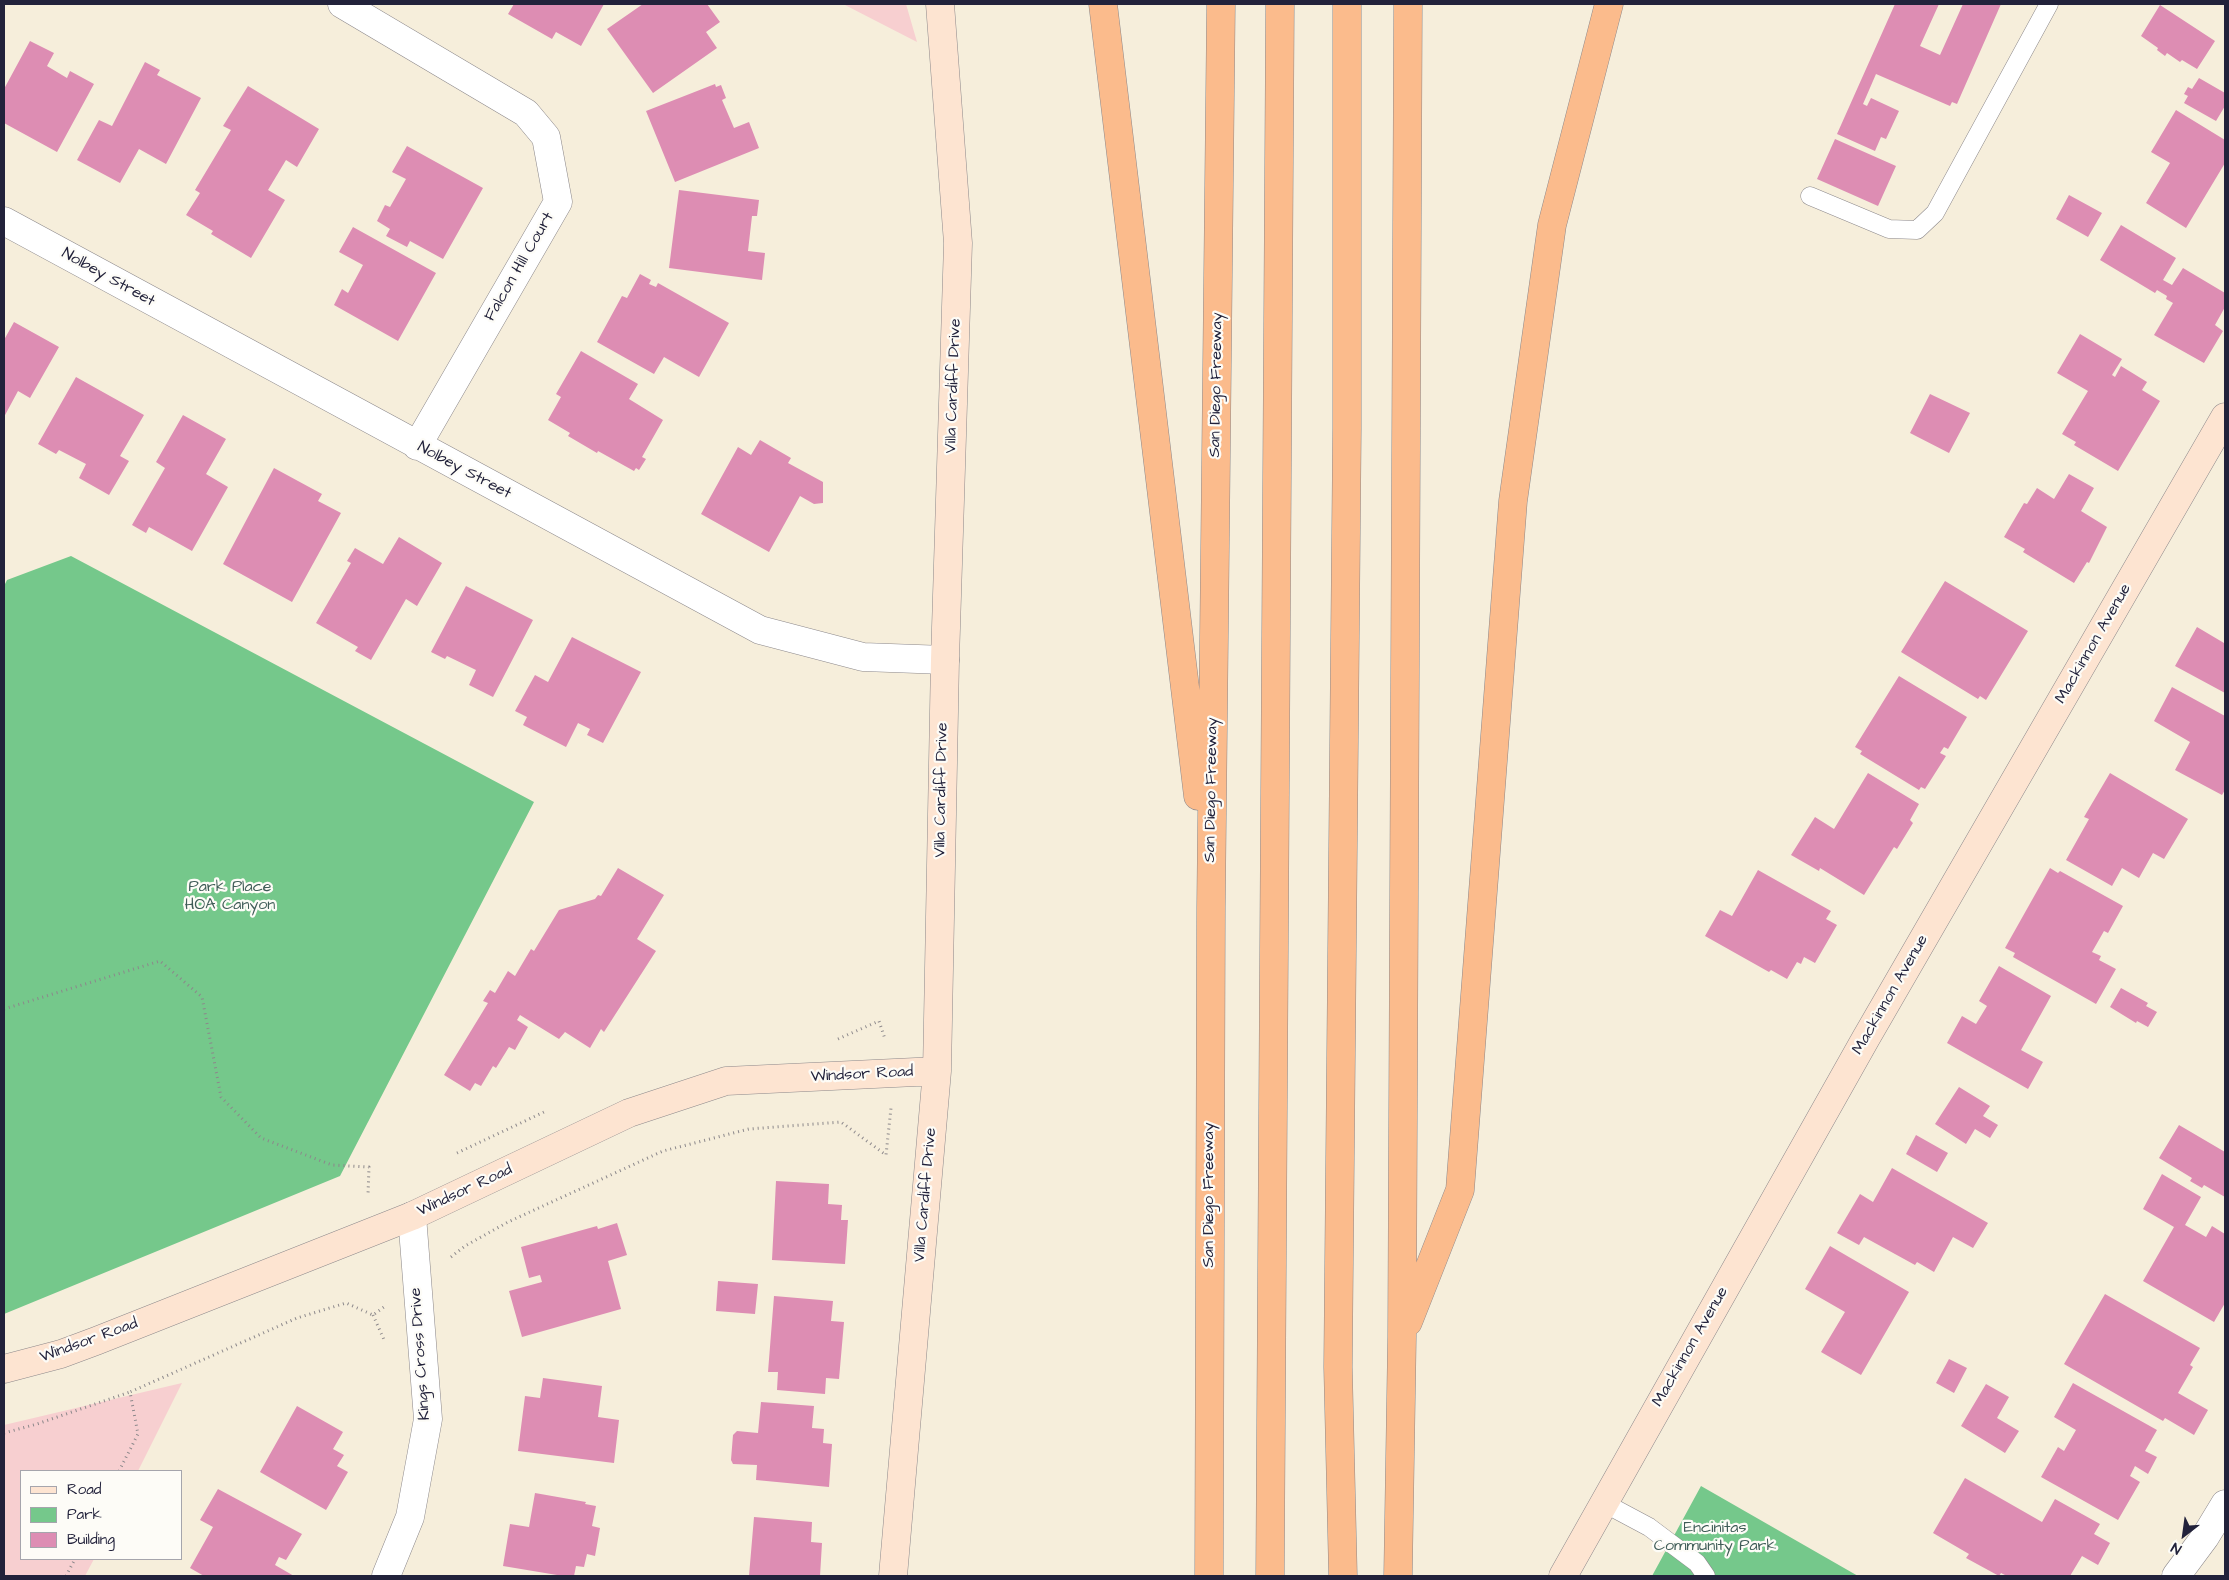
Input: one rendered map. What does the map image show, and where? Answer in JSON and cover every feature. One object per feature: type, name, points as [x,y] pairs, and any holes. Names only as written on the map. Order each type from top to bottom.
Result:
[{"type":"highway","points":[[1104,4],[1211,907]]},
{"type":"highway","name":"San Diego Freeway","points":[[1209,1576],[1211,907],[1221,4]]},
{"type":"highway","points":[[1270,1576],[1280,4]]},
{"type":"highway","points":[[1343,1576],[1338,1367],[1347,428],[1347,4]]},
{"type":"highway","points":[[1398,1576],[1402,1337],[1408,4]]},
{"type":"highway","points":[[1402,1337],[1460,1190],[1513,501],[1552,225],[1609,4]]},
{"type":"street","name":"Falcon Hill Court","points":[[342,4],[526,113],[546,137],[558,202],[417,446]]},
{"type":"street","name":"Villa Cardiff Drive","points":[[893,1576],[936,1071],[945,660],[958,243],[940,4]]},
{"type":"street","name":"Nolbey Street","points":[[4,221],[760,630],[863,657],[945,660]]},
{"type":"street","name":"Mackinnon Avenue","points":[[1563,1576],[1866,1038],[2225,417]]},
{"type":"street","name":"Windsor Road","points":[[4,1369],[61,1354],[96,1341],[412,1216],[629,1113],[726,1081],[936,1071]]},
{"type":"street","name":"Kings Cross Drive","points":[[386,1576],[410,1517],[428,1419],[412,1216]]},
{"type":"street","points":[[2176,1576],[2205,1537],[2225,1504]]},
{"type":"lane","points":[[1810,196],[1890,229],[1918,230],[1935,213],[2048,4]]},
{"type":"lane","points":[[1604,1502],[1649,1527],[1697,1564],[1706,1576]]},
{"type":"path","points":[[4,1009],[160,961],[202,997],[221,1097],[261,1138],[332,1165],[368,1167],[368,1196]]},
{"type":"path","points":[[373,1315],[465,1246],[508,1222],[663,1151],[750,1129],[841,1122],[886,1155],[895,1073]]},
{"type":"path","points":[[4,1433],[37,1424],[130,1392],[297,1318],[346,1303],[373,1315],[389,1351]]},
{"type":"path","points":[[120,1470],[138,1434],[130,1392]]},
{"type":"path","points":[[66,1576],[74,1560]]},
{"type":"shaded area","points":[[843,4],[906,4],[917,42]]},
{"type":"shaded area","points":[[182,1383],[138,1470],[20,1470],[20,1560],[93,1560],[85,1576],[4,1576],[4,1425]]},
{"type":"green space","name":"Park Place HOA Canyon","points":[[71,556],[534,802],[340,1176],[4,1314],[4,586],[7,580]]},
{"type":"green space","name":"Encinitas Community Park","points":[[1701,1486],[1858,1576],[1652,1576]]},
{"type":"building","points":[[514,4],[604,4],[581,46],[556,32],[552,39],[508,14]]},
{"type":"building","points":[[643,4],[707,4],[720,22],[706,32],[717,48],[653,93],[607,29]]},
{"type":"building","points":[[1895,4],[1939,4],[1920,46],[1940,55],[1963,4],[2001,4],[1957,104],[1952,102],[1950,106],[1876,74],[1863,104],[1867,106],[1871,98],[1899,111],[1886,139],[1881,137],[1875,151],[1837,134]]},
{"type":"building","points":[[2160,5],[2215,41],[2197,69],[2182,60],[2180,62],[2167,53],[2165,56],[2157,50],[2158,48],[2141,36]]},
{"type":"building","points":[[30,41],[54,53],[47,66],[67,78],[70,71],[94,84],[57,152],[4,123],[4,89]]},
{"type":"building","points":[[145,62],[160,70],[157,75],[201,98],[166,164],[139,149],[120,183],[77,160],[99,120],[112,126]]},
{"type":"building","points":[[2199,78],[2225,93],[2225,106],[2216,121],[2184,103],[2188,96],[2184,94],[2188,87],[2192,89]]},
{"type":"building","points":[[715,84],[716,87],[721,85],[726,98],[722,100],[734,128],[749,122],[759,148],[675,182],[646,111]]},
{"type":"building","points":[[248,86],[319,129],[297,167],[286,160],[268,190],[285,200],[251,258],[211,234],[213,231],[186,215],[200,193],[195,190],[231,130],[223,126]]},
{"type":"building","points":[[2176,110],[2225,140],[2225,163],[2186,228],[2146,203],[2170,163],[2151,152]]},
{"type":"building","points":[[1835,139],[1896,166],[1878,206],[1817,179]]},
{"type":"building","points":[[407,146],[483,188],[443,259],[410,241],[407,247],[386,236],[390,229],[377,221],[385,205],[390,207],[406,179],[392,172]]},
{"type":"building","points":[[679,190],[759,200],[757,216],[752,216],[748,251],[765,253],[762,280],[669,268]]},
{"type":"building","points":[[2069,195],[2102,213],[2088,237],[2056,219]]},
{"type":"building","points":[[2121,225],[2176,258],[2163,280],[2172,285],[2183,268],[2225,293],[2225,307],[2215,325],[2223,331],[2204,363],[2154,335],[2173,303],[2166,299],[2167,296],[2157,290],[2155,293],[2100,260]]},
{"type":"building","points":[[353,227],[436,273],[398,341],[334,305],[342,289],[348,293],[363,265],[339,252]]},
{"type":"building","points":[[640,274],[651,280],[649,284],[656,287],[658,283],[729,323],[699,377],[664,357],[654,374],[597,342],[622,296],[627,298]]},
{"type":"building","points":[[14,322],[59,347],[30,398],[18,391],[4,417],[4,340]]},
{"type":"building","points":[[2080,334],[2122,359],[2112,375],[2115,377],[2121,366],[2147,382],[2142,390],[2160,401],[2118,471],[2074,445],[2076,442],[2062,434],[2088,391],[2057,373]]},
{"type":"building","points":[[581,351],[638,384],[629,399],[663,420],[642,457],[646,459],[639,470],[636,468],[634,471],[598,451],[597,453],[568,436],[570,433],[548,420],[561,397],[556,394]]},
{"type":"building","points":[[76,377],[144,415],[120,456],[129,461],[109,495],[79,478],[86,464],[59,450],[56,454],[38,444]]},
{"type":"building","points":[[1930,394],[1970,413],[1949,453],[1910,433]]},
{"type":"building","points":[[183,415],[226,439],[206,474],[228,487],[192,551],[149,527],[146,533],[132,525],[165,468],[156,462]]},
{"type":"building","points":[[760,440],[791,458],[788,463],[823,482],[823,503],[814,504],[800,496],[769,552],[701,514],[738,447],[751,455]]},
{"type":"building","points":[[274,468],[322,494],[318,501],[341,513],[292,602],[223,564]]},
{"type":"building","points":[[2069,474],[2094,488],[2081,511],[2107,527],[2089,563],[2087,562],[2074,583],[2023,552],[2025,549],[2004,537],[2024,503],[2027,504],[2037,488],[2054,499]]},
{"type":"building","points":[[399,537],[442,563],[417,606],[406,599],[371,660],[355,651],[358,647],[316,623],[351,563],[347,561],[355,548],[383,564]]},
{"type":"building","points":[[1945,581],[2028,631],[1986,700],[1980,696],[1978,699],[1901,652]]},
{"type":"building","points":[[466,586],[533,620],[493,697],[469,685],[476,670],[447,656],[445,659],[431,652]]},
{"type":"building","points":[[2197,627],[2224,643],[2225,641],[2225,693],[2175,666]]},
{"type":"building","points":[[572,637],[641,672],[603,743],[587,735],[590,729],[578,723],[566,747],[523,725],[527,717],[515,711],[535,675],[548,682]]},
{"type":"building","points":[[1899,676],[1967,717],[1948,749],[1944,747],[1940,753],[1946,756],[1925,789],[1921,787],[1919,790],[1860,754],[1862,751],[1855,747]]},
{"type":"building","points":[[2172,687],[2225,716],[2225,790],[2222,795],[2175,770],[2190,742],[2154,721]]},
{"type":"building","points":[[1868,773],[1919,804],[1910,820],[1913,823],[1897,849],[1894,847],[1864,895],[1820,868],[1819,871],[1791,855],[1815,817],[1834,829]]},
{"type":"building","points":[[2110,773],[2188,819],[2164,859],[2153,853],[2139,878],[2122,868],[2112,886],[2066,860],[2089,819],[2084,817]]},
{"type":"building","points":[[618,868],[664,895],[637,939],[656,951],[604,1032],[601,1029],[590,1048],[565,1032],[559,1039],[520,1015],[517,1020],[528,1027],[515,1050],[509,1047],[496,1068],[493,1066],[481,1086],[475,1083],[470,1091],[444,1075],[488,1003],[483,1001],[490,990],[495,993],[508,971],[515,976],[531,949],[534,951],[559,910],[595,899],[598,895],[601,896]]},
{"type":"building","points":[[2050,868],[2058,873],[2060,871],[2123,906],[2108,933],[2104,931],[2092,952],[2101,956],[2099,960],[2116,969],[2096,1004],[2013,957],[2015,953],[2005,948]]},
{"type":"building","points":[[1758,870],[1831,911],[1826,919],[1837,925],[1815,963],[1804,957],[1801,964],[1797,962],[1787,979],[1771,970],[1769,972],[1705,936],[1720,910],[1732,916]]},
{"type":"building","points":[[1999,966],[2051,996],[2021,1050],[2043,1062],[2028,1089],[1947,1043],[1962,1016],[1976,1024],[1987,1006],[1979,1001]]},
{"type":"building","points":[[2121,988],[2148,1003],[2146,1006],[2157,1012],[2148,1027],[2137,1021],[2136,1023],[2110,1007]]},
{"type":"building","points":[[1959,1087],[1990,1106],[1983,1116],[1998,1125],[1990,1138],[1975,1129],[1966,1144],[1935,1124]]},
{"type":"building","points":[[2179,1125],[2225,1152],[2225,1197],[2204,1185],[2202,1188],[2190,1181],[2192,1178],[2159,1158]]},
{"type":"building","points":[[1916,1135],[1948,1153],[1937,1172],[1906,1154]]},
{"type":"building","points":[[1892,1168],[1988,1223],[1973,1248],[1953,1237],[1934,1272],[1917,1262],[1915,1265],[1864,1237],[1859,1245],[1837,1233],[1860,1194],[1873,1202]]},
{"type":"building","points":[[2162,1174],[2201,1197],[2185,1225],[2206,1237],[2212,1226],[2225,1234],[2225,1303],[2214,1322],[2143,1281],[2174,1227],[2143,1209]]},
{"type":"building","points":[[776,1181],[829,1184],[828,1204],[842,1205],[841,1220],[848,1220],[845,1264],[772,1260]]},
{"type":"building","points":[[617,1223],[627,1255],[608,1261],[621,1309],[522,1337],[509,1291],[542,1282],[540,1275],[529,1278],[521,1247],[597,1226],[598,1229]]},
{"type":"building","points":[[1830,1246],[1909,1292],[1861,1375],[1821,1352],[1845,1312],[1805,1289]]},
{"type":"building","points":[[718,1281],[758,1284],[755,1314],[716,1311]]},
{"type":"building","points":[[2105,1294],[2200,1348],[2190,1365],[2193,1367],[2178,1393],[2208,1410],[2194,1435],[2165,1418],[2163,1421],[2064,1364]]},
{"type":"building","points":[[774,1296],[833,1301],[831,1321],[844,1322],[839,1379],[826,1378],[825,1394],[777,1390],[778,1372],[768,1372]]},
{"type":"building","points":[[1949,1359],[1967,1368],[1954,1393],[1936,1383]]},
{"type":"building","points":[[543,1378],[602,1386],[598,1417],[619,1420],[614,1463],[518,1451],[525,1396],[540,1398]]},
{"type":"building","points":[[2073,1383],[2157,1430],[2145,1451],[2157,1457],[2148,1474],[2135,1466],[2130,1476],[2140,1482],[2118,1520],[2041,1477],[2058,1447],[2064,1451],[2076,1430],[2054,1417]]},
{"type":"building","points":[[1986,1384],[2009,1397],[1997,1418],[2019,1431],[2005,1453],[1961,1426]]},
{"type":"building","points":[[761,1402],[814,1406],[812,1428],[824,1429],[823,1443],[832,1444],[829,1487],[756,1480],[757,1465],[733,1464],[731,1460],[733,1435],[737,1431],[758,1433]]},
{"type":"building","points":[[297,1406],[343,1432],[333,1449],[344,1455],[337,1466],[348,1472],[326,1510],[260,1472]]},
{"type":"building","points":[[1965,1478],[2042,1522],[2055,1499],[2100,1524],[2094,1534],[2110,1543],[2098,1565],[2082,1556],[2070,1576],[2007,1576],[2001,1573],[1999,1576],[1966,1558],[1969,1554],[1933,1533]]},
{"type":"building","points":[[218,1489],[302,1534],[286,1560],[279,1557],[275,1565],[294,1576],[204,1576],[190,1568],[213,1527],[200,1520]]},
{"type":"building","points":[[535,1493],[586,1502],[585,1504],[596,1506],[592,1526],[600,1528],[595,1556],[587,1554],[584,1567],[576,1566],[574,1576],[563,1576],[503,1566],[510,1524],[529,1527]]},
{"type":"building","points":[[754,1517],[812,1522],[811,1542],[822,1543],[820,1576],[749,1576]]}]
